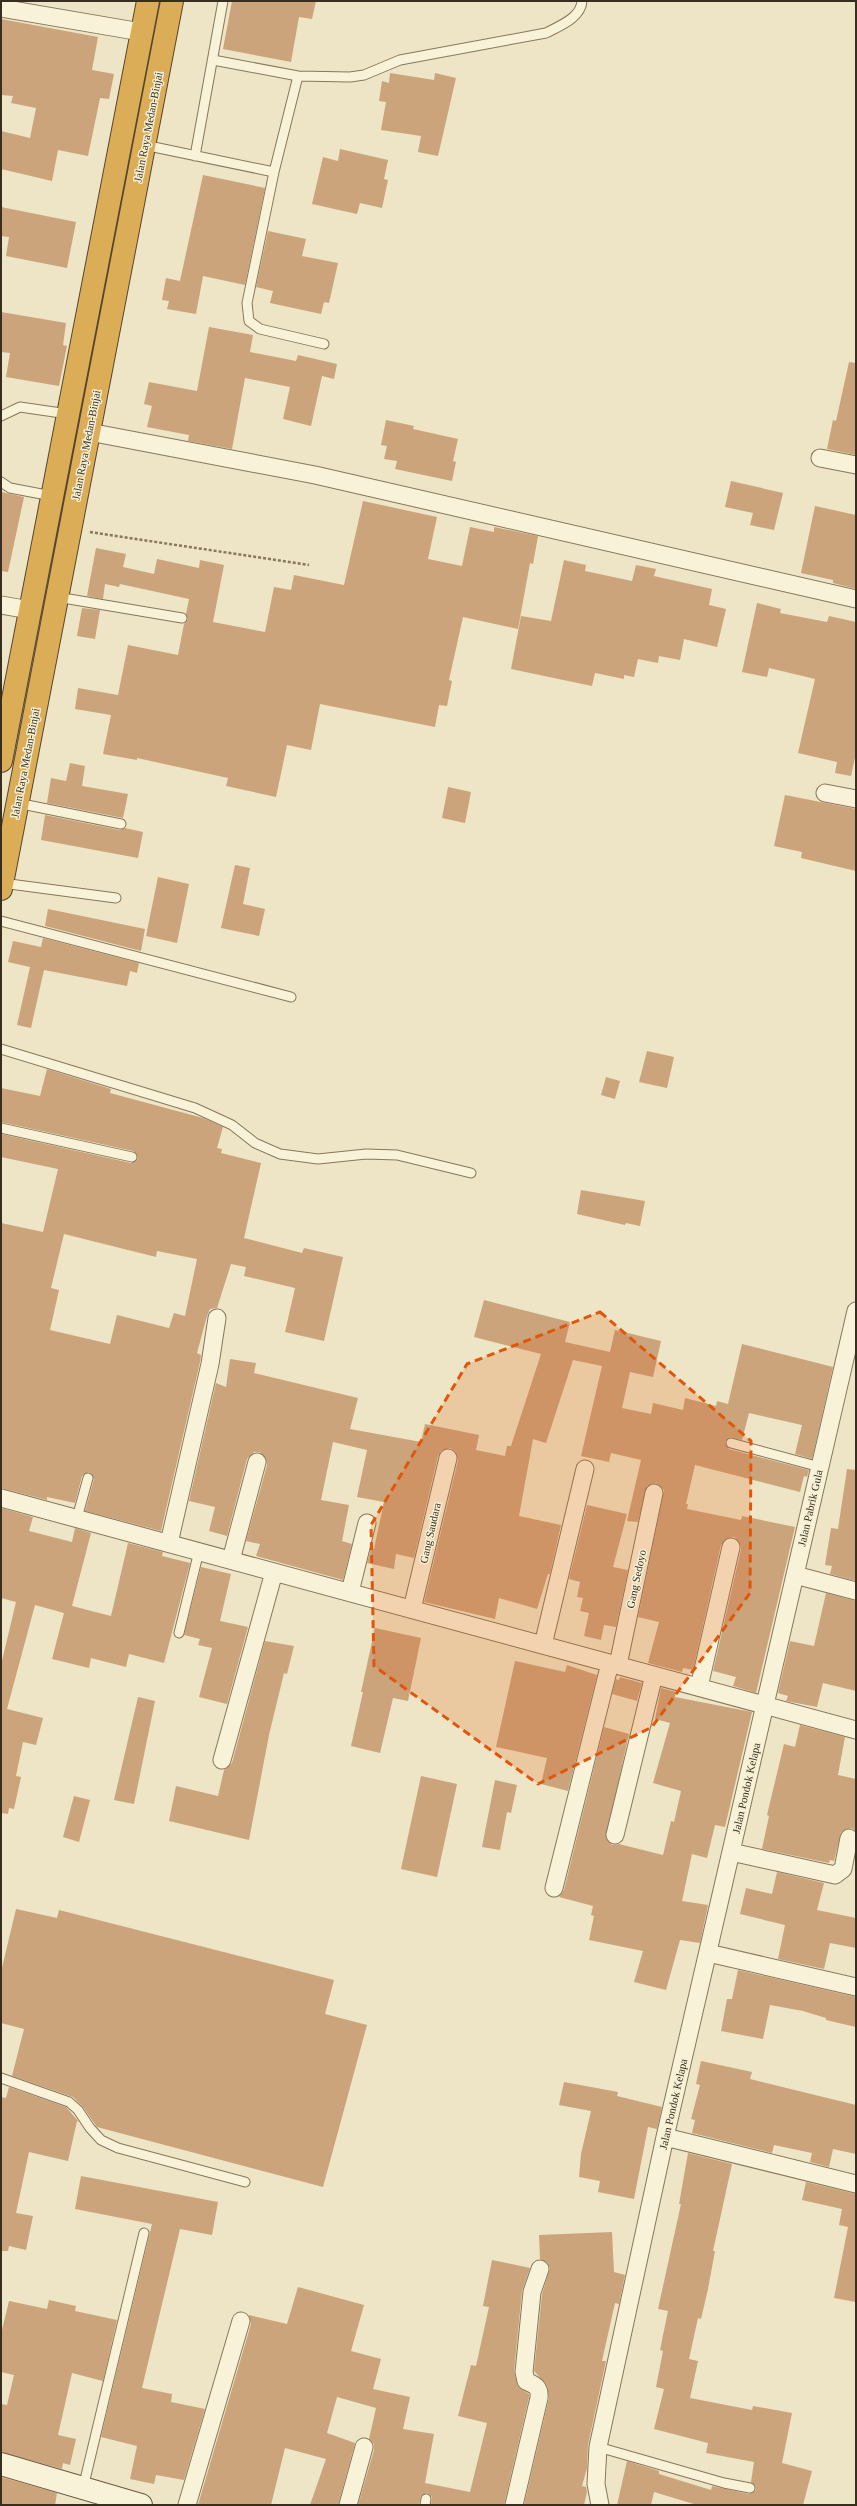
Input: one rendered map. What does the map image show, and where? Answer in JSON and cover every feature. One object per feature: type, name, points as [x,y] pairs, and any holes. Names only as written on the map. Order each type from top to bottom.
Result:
[{"type":"highway","points":[[1,761],[148,1]]},
{"type":"highway","name":"Jalan Raya Medan-Binjai","points":[[2,886],[172,1]]},
{"type":"highway","points":[[90,298],[114,303]]},
{"type":"street","points":[[1,8],[141,32]]},
{"type":"street","points":[[89,432],[315,475],[856,599]]},
{"type":"street","points":[[820,458],[856,465]]},
{"type":"street","points":[[1,605],[30,610]]},
{"type":"street","points":[[825,792],[856,800]]},
{"type":"street","name":"Jalan Pabrik Gula","points":[[765,1705],[820,1467],[851,1352],[856,1311]]},
{"type":"street","points":[[169,1543],[210,1364],[217,1318]]},
{"type":"street","name":"Gang Saudara","points":[[412,1609],[448,1458]]},
{"type":"street","points":[[231,1560],[257,1462]]},
{"type":"street","points":[[543,1645],[586,1469]]},
{"type":"street","name":"Gang Sedoyo","points":[[554,1888],[614,1664],[654,1492]]},
{"type":"street","points":[[1,1498],[856,1730]]},
{"type":"street","points":[[350,1592],[367,1523]]},
{"type":"street","points":[[699,1687],[731,1547]]},
{"type":"street","points":[[222,1760],[274,1572]]},
{"type":"street","points":[[795,1575],[856,1591]]},
{"type":"street","points":[[614,1835],[654,1675]]},
{"type":"street","name":"Jalan Pondok Kelapa","points":[[600,2505],[596,2484],[598,2447],[666,2137],[765,1705]]},
{"type":"street","points":[[731,1852],[835,1875],[843,1869],[849,1838]]},
{"type":"street","points":[[708,1953],[856,1987]]},
{"type":"street","points":[[666,2137],[856,2184]]},
{"type":"street","points":[[514,2505],[539,2398],[537,2386],[526,2381],[524,2372],[532,2292],[540,2269]]},
{"type":"street","points":[[187,2505],[241,2321]]},
{"type":"street","points":[[348,2505],[364,2448]]},
{"type":"street","points":[[1,2464],[141,2505]]},
{"type":"lane","points":[[195,156],[223,1]]},
{"type":"lane","points":[[213,60],[298,76],[350,77],[364,75],[400,60],[546,33],[568,22],[581,7],[582,1]]},
{"type":"lane","points":[[298,76],[274,172],[247,303],[249,321],[260,329],[324,344]]},
{"type":"lane","points":[[144,145],[274,172]]},
{"type":"lane","points":[[1,416],[20,407],[68,414]]},
{"type":"lane","points":[[1,482],[10,488],[52,496]]},
{"type":"lane","points":[[57,597],[182,618]]},
{"type":"lane","points":[[17,803],[121,824]]},
{"type":"lane","points":[[2,886],[116,898]]},
{"type":"lane","points":[[1,922],[291,996]]},
{"type":"lane","points":[[1,1049],[195,1108],[232,1125],[255,1144],[280,1154],[318,1159],[360,1154],[397,1155],[471,1173]]},
{"type":"lane","points":[[1,1128],[132,1157]]},
{"type":"lane","points":[[731,1443],[820,1467]]},
{"type":"lane","points":[[77,1518],[88,1478]]},
{"type":"lane","points":[[179,1633],[199,1551]]},
{"type":"lane","points":[[1,2078],[68,2102],[78,2110],[90,2128],[101,2140],[118,2148],[245,2182]]},
{"type":"lane","points":[[83,2489],[144,2233]]},
{"type":"lane","points":[[598,2447],[724,2483],[750,2488]]},
{"type":"path","points":[[70,529],[309,565]]},
{"type":"highlighted area","points":[[600,1312],[751,1441],[750,1593],[652,1727],[538,1784],[374,1666],[371,1525],[467,1364]]},
{"type":"building","points":[[232,1],[316,1],[312,19],[299,17],[291,62],[223,49]]},
{"type":"building","points":[[1,19],[98,37],[92,70],[114,74],[109,99],[100,98],[88,156],[58,150],[52,181],[1,169],[1,131],[30,138],[36,108],[11,103],[13,96],[1,95]]},
{"type":"building","points":[[390,73],[434,80],[435,73],[456,78],[438,156],[418,152],[421,136],[381,130],[386,102],[379,101],[382,81],[389,83]]},
{"type":"building","points":[[340,149],[388,160],[384,179],[388,180],[382,208],[360,203],[357,214],[312,204],[323,157],[338,161]]},
{"type":"building","points":[[203,175],[265,188],[245,285],[203,276],[196,314],[167,309],[169,301],[162,300],[166,278],[180,281]]},
{"type":"building","points":[[1,207],[76,222],[67,268],[6,256],[9,237],[1,236]]},
{"type":"building","points":[[268,231],[306,239],[302,256],[338,263],[329,303],[324,302],[321,314],[270,303],[273,291],[256,287]]},
{"type":"building","points":[[1,312],[66,323],[63,345],[67,346],[59,386],[6,377],[10,353],[1,352]]},
{"type":"building","points":[[209,327],[253,335],[250,352],[296,361],[298,355],[337,364],[334,379],[322,376],[311,426],[283,419],[290,387],[245,378],[232,449],[188,441],[189,435],[147,427],[152,406],[144,404],[149,382],[197,391]]},
{"type":"building","points":[[849,362],[856,363],[856,455],[827,449],[833,420],[836,421]]},
{"type":"building","points":[[386,420],[414,426],[413,429],[458,439],[453,461],[456,462],[452,481],[395,469],[397,461],[384,459],[387,446],[381,445]]},
{"type":"building","points":[[731,481],[783,493],[774,530],[750,525],[753,513],[725,507]]},
{"type":"building","points":[[1,492],[24,497],[8,572],[1,571]]},
{"type":"building","points":[[363,501],[437,517],[428,559],[462,566],[470,527],[494,532],[494,527],[538,536],[533,564],[530,563],[518,629],[463,617],[449,680],[452,681],[447,706],[439,705],[435,727],[320,704],[311,750],[287,745],[276,797],[226,786],[228,778],[137,758],[137,760],[103,754],[111,715],[75,709],[78,688],[118,695],[128,645],[178,655],[184,624],[188,619],[186,614],[189,599],[120,584],[119,587],[105,584],[103,599],[87,596],[96,548],[126,554],[123,567],[154,574],[157,559],[199,568],[200,560],[224,565],[213,622],[265,632],[274,587],[291,590],[294,575],[344,585]]},
{"type":"building","points":[[815,506],[856,515],[856,589],[833,583],[833,580],[801,573]]},
{"type":"building","points":[[564,560],[586,565],[585,571],[632,581],[636,565],[656,569],[654,576],[712,589],[709,605],[726,609],[717,647],[684,639],[680,660],[659,656],[658,663],[638,659],[634,677],[624,675],[624,679],[595,673],[592,686],[511,669],[521,616],[551,621]]},
{"type":"building","points":[[757,603],[781,609],[780,613],[827,622],[829,616],[856,622],[856,753],[851,776],[835,773],[837,762],[798,753],[815,679],[769,668],[767,677],[742,672]]},
{"type":"building","points":[[82,608],[100,610],[95,639],[77,636]]},
{"type":"building","points":[[70,763],[85,766],[82,786],[128,794],[123,818],[47,803],[51,778],[66,781]]},
{"type":"building","points":[[448,787],[471,792],[465,823],[442,818]]},
{"type":"building","points":[[785,795],[856,809],[856,871],[801,858],[802,852],[774,846]]},
{"type":"building","points":[[45,815],[120,830],[125,828],[143,832],[138,858],[41,840]]},
{"type":"building","points":[[235,865],[250,868],[243,904],[265,909],[259,936],[221,928]]},
{"type":"building","points":[[158,877],[189,884],[177,943],[146,936]]},
{"type":"building","points":[[48,909],[145,929],[141,951],[45,926]]},
{"type":"building","points":[[43,938],[139,963],[137,973],[130,971],[127,986],[44,970],[31,1028],[17,1025],[30,967],[8,962],[13,941],[41,947]]},
{"type":"building","points":[[647,1051],[674,1057],[667,1088],[639,1082]]},
{"type":"building","points":[[47,1069],[111,1089],[110,1093],[203,1118],[223,1127],[217,1148],[222,1149],[221,1153],[261,1163],[244,1238],[302,1253],[304,1248],[343,1257],[324,1341],[285,1332],[295,1288],[244,1276],[246,1267],[231,1264],[217,1308],[210,1309],[207,1316],[197,1353],[201,1355],[200,1362],[161,1531],[85,1511],[94,1479],[89,1472],[82,1476],[75,1503],[47,1497],[47,1500],[1,1488],[1,1223],[43,1232],[58,1169],[1,1157],[1,1134],[131,1163],[136,1161],[138,1158],[133,1151],[1,1122],[1,1088],[40,1096]],"holes":[[[64,1234],[156,1257],[157,1251],[197,1259],[185,1316],[174,1313],[169,1328],[117,1315],[110,1344],[50,1330],[59,1290],[51,1288]]]},
{"type":"building","points":[[606,1077],[620,1081],[615,1099],[601,1095]]},
{"type":"building","points":[[581,1190],[645,1201],[640,1226],[626,1223],[625,1225],[577,1214]]},
{"type":"building","points":[[484,1300],[570,1322],[565,1342],[610,1352],[615,1330],[661,1341],[653,1377],[630,1372],[622,1408],[651,1414],[653,1403],[683,1410],[685,1398],[716,1406],[717,1401],[728,1404],[742,1344],[833,1367],[812,1459],[795,1454],[802,1425],[749,1413],[742,1440],[730,1437],[725,1442],[729,1449],[809,1470],[807,1477],[804,1476],[800,1492],[695,1465],[686,1504],[688,1504],[687,1509],[741,1520],[742,1516],[795,1527],[756,1693],[733,1686],[736,1677],[713,1671],[741,1549],[740,1544],[734,1537],[728,1538],[721,1545],[693,1670],[683,1668],[682,1672],[648,1663],[659,1622],[638,1617],[664,1490],[656,1483],[647,1486],[638,1522],[627,1521],[641,1460],[611,1453],[609,1462],[581,1456],[602,1366],[573,1360],[546,1443],[533,1439],[519,1516],[561,1525],[550,1574],[548,1574],[537,1609],[499,1598],[495,1619],[424,1602],[458,1460],[455,1451],[450,1448],[441,1451],[438,1456],[414,1558],[396,1554],[394,1569],[367,1563],[371,1548],[374,1549],[384,1502],[357,1497],[367,1450],[333,1442],[321,1500],[349,1505],[342,1541],[352,1544],[343,1580],[256,1556],[260,1544],[246,1541],[267,1465],[266,1459],[260,1452],[254,1452],[247,1459],[227,1536],[209,1531],[215,1507],[189,1501],[216,1383],[226,1387],[230,1359],[256,1363],[254,1373],[358,1398],[350,1429],[421,1442],[425,1424],[479,1435],[476,1450],[505,1456],[507,1446],[511,1446],[541,1354],[474,1337]]},
{"type":"building","points":[[847,1469],[856,1470],[856,1581],[830,1574],[832,1566],[825,1565],[831,1528],[838,1529]]},
{"type":"building","points":[[587,1505],[627,1514],[613,1567],[628,1570],[616,1627],[604,1625],[601,1640],[584,1636],[589,1613],[580,1611],[583,1598],[577,1597],[580,1582],[569,1579]]},
{"type":"building","points":[[1,1508],[33,1517],[29,1531],[72,1542],[75,1528],[91,1533],[72,1606],[111,1616],[128,1543],[163,1552],[162,1556],[190,1563],[164,1663],[129,1654],[126,1667],[91,1658],[89,1668],[52,1659],[64,1613],[35,1605],[7,1709],[43,1718],[36,1745],[23,1742],[16,1776],[21,1777],[14,1809],[9,1808],[8,1814],[1,1813],[1,1665],[16,1602],[1,1598]]},
{"type":"building","points":[[201,1567],[231,1574],[220,1621],[248,1627],[227,1704],[199,1697],[212,1648],[198,1645],[200,1639],[184,1635]]},
{"type":"building","points":[[826,1593],[856,1601],[856,1691],[823,1683],[817,1707],[786,1701],[788,1696],[778,1693],[790,1641],[814,1646]]},
{"type":"building","points":[[375,1628],[421,1638],[408,1701],[393,1698],[380,1753],[351,1746]]},
{"type":"building","points":[[265,1641],[294,1646],[287,1674],[284,1673],[269,1735],[249,1840],[169,1821],[176,1786],[218,1796],[224,1770],[232,1763]]},
{"type":"building","points":[[515,1661],[565,1672],[567,1665],[597,1675],[568,1791],[541,1784],[547,1758],[496,1747]]},
{"type":"building","points":[[620,1677],[642,1683],[637,1701],[612,1694],[616,1679],[619,1680]]},
{"type":"building","points":[[661,1688],[676,1692],[675,1697],[752,1712],[725,1827],[715,1825],[707,1858],[692,1854],[682,1901],[708,1905],[700,1943],[680,1940],[666,1990],[634,1982],[643,1951],[589,1940],[594,1916],[591,1915],[593,1906],[559,1897],[564,1890],[604,1727],[629,1734],[606,1838],[612,1845],[619,1844],[663,1855],[671,1821],[674,1822],[681,1791],[653,1783],[670,1723],[655,1719]]},
{"type":"building","points":[[138,1697],[155,1701],[134,1804],[114,1800]]},
{"type":"building","points":[[800,1725],[845,1737],[838,1775],[856,1779],[856,1831],[851,1828],[841,1832],[834,1861],[830,1860],[829,1863],[762,1849],[769,1816],[767,1815],[784,1744],[795,1747]]},
{"type":"building","points":[[421,1776],[457,1784],[437,1877],[401,1869]]},
{"type":"building","points":[[495,1780],[517,1785],[511,1813],[507,1812],[500,1850],[482,1847]]},
{"type":"building","points":[[74,1796],[90,1800],[79,1842],[63,1837]]},
{"type":"building","points":[[777,1872],[824,1883],[817,1910],[856,1918],[856,1948],[830,1943],[824,1969],[778,1959],[785,1925],[740,1914],[746,1888],[772,1894]]},
{"type":"building","points":[[16,1909],[57,1918],[59,1910],[334,1980],[325,2014],[367,2025],[323,2187],[97,2127],[83,2107],[73,2097],[12,2076],[24,2029],[1,2023],[1,1972]]},
{"type":"building","points":[[738,1970],[856,1997],[856,2027],[826,2020],[826,2018],[803,2011],[770,2005],[763,2039],[721,2031],[727,1999],[732,1999]]},
{"type":"building","points":[[701,2061],[752,2072],[750,2079],[856,2105],[856,2154],[833,2149],[829,2167],[810,2162],[812,2153],[774,2145],[772,2153],[692,2133],[695,2120],[691,2119],[700,2085],[696,2084]]},
{"type":"building","points":[[564,2082],[618,2092],[617,2096],[662,2107],[657,2129],[648,2127],[634,2199],[598,2192],[600,2181],[579,2177],[581,2154],[591,2111],[559,2105]]},
{"type":"building","points":[[9,2087],[66,2107],[79,2122],[77,2121],[68,2161],[29,2152],[16,2213],[33,2216],[26,2250],[9,2246],[8,2251],[1,2251],[1,2097],[6,2098]]},
{"type":"building","points":[[688,2153],[732,2164],[713,2251],[715,2251],[708,2289],[701,2319],[698,2318],[689,2359],[698,2361],[690,2398],[752,2410],[753,2406],[792,2413],[782,2463],[812,2471],[803,2505],[697,2505],[654,2492],[651,2505],[617,2505],[627,2461],[659,2471],[659,2474],[711,2490],[712,2486],[749,2494],[756,2490],[755,2486],[751,2482],[754,2462],[706,2453],[708,2443],[654,2429],[664,2389],[656,2387],[663,2351],[660,2350],[668,2311],[658,2309],[681,2204],[679,2204]]},
{"type":"building","points":[[81,2176],[218,2202],[212,2235],[180,2229],[142,2388],[172,2394],[171,2402],[205,2409],[184,2480],[156,2475],[154,2484],[130,2479],[137,2446],[101,2437],[152,2224],[75,2209]]},
{"type":"building","points":[[806,2182],[856,2194],[856,2302],[834,2298],[848,2227],[839,2225],[842,2209],[802,2200]]},
{"type":"building","points":[[612,2232],[614,2272],[625,2275],[619,2304],[615,2303],[602,2361],[606,2361],[588,2445],[587,2468],[582,2486],[586,2487],[587,2492],[584,2505],[524,2505],[549,2398],[547,2385],[534,2371],[542,2294],[550,2268],[547,2262],[540,2259],[539,2235]]},
{"type":"building","points":[[492,2260],[530,2268],[522,2291],[514,2371],[518,2387],[529,2394],[529,2397],[504,2505],[431,2505],[432,2497],[427,2493],[421,2496],[419,2505],[358,2505],[374,2450],[374,2444],[369,2439],[376,2408],[337,2397],[327,2433],[355,2443],[338,2505],[310,2505],[326,2459],[285,2448],[271,2505],[198,2505],[251,2324],[249,2315],[287,2324],[298,2287],[364,2305],[351,2351],[381,2359],[373,2389],[410,2397],[403,2429],[434,2434],[425,2483],[470,2492],[487,2423],[458,2416],[471,2365],[476,2366],[489,2307],[483,2306]]},
{"type":"building","points":[[49,2300],[76,2306],[75,2311],[117,2320],[103,2381],[72,2373],[58,2435],[76,2439],[70,2465],[63,2463],[62,2469],[1,2452],[1,2404],[7,2405],[14,2375],[1,2372],[1,2334],[9,2301],[47,2309]]},
{"type":"building","points":[[1,2477],[57,2493],[55,2505],[1,2505]]}]
